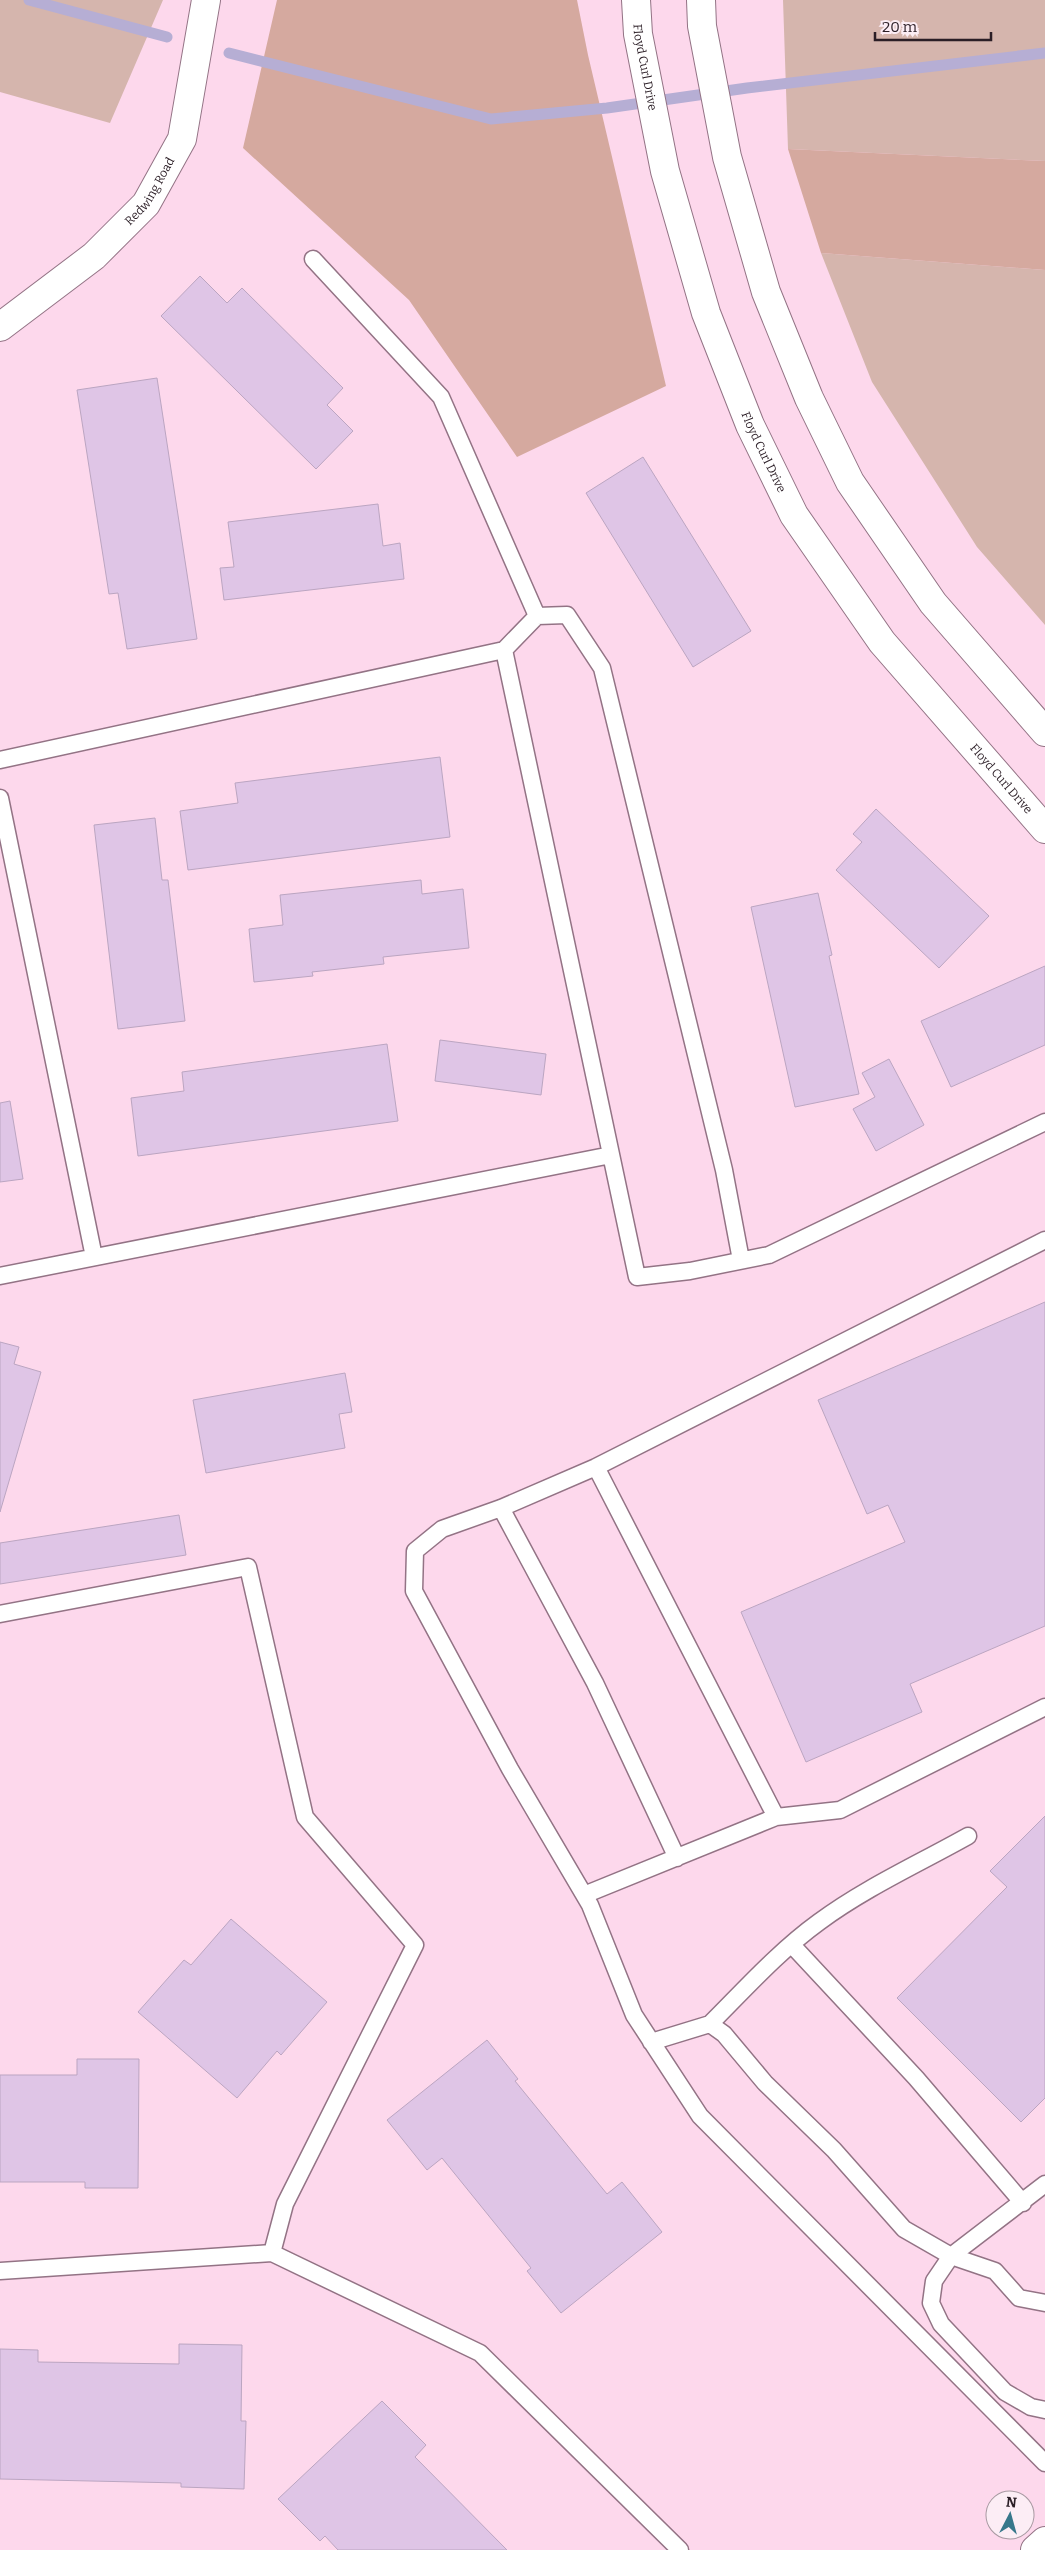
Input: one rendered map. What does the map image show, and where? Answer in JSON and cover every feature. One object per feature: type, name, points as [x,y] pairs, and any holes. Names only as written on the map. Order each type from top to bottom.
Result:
[{"type":"street","name":"Redwing Road","points":[[0,327],[94,256],[146,204],[182,138],[206,0]]},
{"type":"street","name":"Floyd Curl Drive","points":[[636,0],[638,34],[664,171],[706,313],[750,425],[794,515],[882,642],[1045,829]]},
{"type":"street","points":[[702,13],[727,157],[766,292],[809,398],[850,482],[933,603],[1045,732]]},
{"type":"street","points":[[1035,2550],[1045,2541]]},
{"type":"lane","points":[[313,260],[441,397],[537,616]]},
{"type":"lane","points":[[0,760],[504,650],[537,616],[567,614],[602,668],[724,1170],[741,1260]]},
{"type":"lane","points":[[504,650],[637,1278],[690,1271],[769,1255],[1045,1122]]},
{"type":"lane","points":[[0,798],[94,1257]]},
{"type":"lane","points":[[0,1276],[611,1155]]},
{"type":"lane","points":[[1045,1240],[596,1467],[501,1508],[442,1529],[415,1551],[414,1592],[510,1769],[584,1895],[634,2015],[700,2116],[1045,2463]]},
{"type":"lane","points":[[596,1467],[776,1817]]},
{"type":"lane","points":[[501,1508],[595,1683],[677,1858]]},
{"type":"lane","points":[[0,1614],[248,1567],[305,1817],[416,1945],[285,2204],[272,2253]]},
{"type":"lane","points":[[584,1895],[776,1817],[840,1810],[1045,1708]]},
{"type":"lane","points":[[651,2042],[710,2024],[818,1922],[853,1900],[968,1836]]},
{"type":"lane","points":[[792,1945],[916,2078],[1023,2203]]},
{"type":"lane","points":[[710,2024],[724,2034],[766,2083],[834,2150],[904,2230],[951,2256],[995,2271],[1019,2298],[1045,2303]]},
{"type":"lane","points":[[1045,2184],[1023,2203],[951,2256],[934,2281],[932,2303],[941,2324],[1005,2392],[1031,2407],[1045,2410]]},
{"type":"lane","points":[[0,2271],[272,2253],[480,2353],[680,2550]]},
{"type":"shaded area","points":[[0,0],[163,0],[110,123],[0,92]]},
{"type":"shaded area","points":[[277,0],[577,0],[588,55],[666,386],[517,457],[409,300],[243,148]]},
{"type":"shaded area","points":[[783,0],[1045,0],[1045,161],[788,149]]},
{"type":"shaded area","points":[[788,149],[1045,161],[1045,270],[821,253]]},
{"type":"shaded area","points":[[821,253],[1045,270],[1045,625],[977,547],[872,382]]},
{"type":"building","points":[[200,276],[227,303],[242,288],[343,388],[327,405],[353,431],[316,469],[161,316]]},
{"type":"building","points":[[157,378],[197,639],[127,649],[118,593],[109,594],[77,390]]},
{"type":"building","points":[[643,457],[751,631],[693,667],[586,493]]},
{"type":"building","points":[[378,504],[383,546],[400,543],[404,579],[224,600],[220,568],[234,567],[228,522]]},
{"type":"building","points":[[440,757],[450,837],[188,870],[180,811],[238,803],[235,783]]},
{"type":"building","points":[[876,809],[989,916],[939,968],[836,870],[862,842],[853,834]]},
{"type":"building","points":[[155,818],[162,880],[168,880],[185,1021],[118,1029],[94,825]]},
{"type":"building","points":[[421,880],[422,894],[463,889],[469,948],[383,957],[384,964],[312,972],[313,976],[254,982],[249,929],[283,925],[280,895]]},
{"type":"building","points":[[818,893],[832,955],[829,956],[859,1094],[795,1107],[751,907]]},
{"type":"building","points":[[1045,966],[1045,1045],[951,1087],[921,1021]]},
{"type":"building","points":[[440,1040],[546,1054],[541,1095],[435,1081]]},
{"type":"building","points":[[387,1044],[398,1121],[138,1156],[131,1098],[184,1091],[182,1072]]},
{"type":"building","points":[[889,1059],[924,1125],[876,1151],[853,1109],[875,1097],[862,1073]]},
{"type":"building","points":[[10,1101],[23,1179],[0,1182],[0,1103]]},
{"type":"building","points":[[1045,1302],[1045,1626],[910,1684],[922,1712],[806,1762],[741,1612],[905,1542],[888,1505],[867,1514],[818,1400]]},
{"type":"building","points":[[0,1342],[19,1347],[14,1364],[41,1372],[0,1512]]},
{"type":"building","points":[[345,1373],[352,1412],[339,1414],[345,1448],[206,1473],[193,1400]]},
{"type":"building","points":[[179,1515],[186,1555],[0,1584],[0,1543]]},
{"type":"building","points":[[1045,1816],[1045,2098],[1021,2122],[897,1998],[1007,1887],[990,1871]]},
{"type":"building","points":[[231,1919],[327,2002],[281,2055],[277,2051],[237,2098],[138,2012],[184,1960],[191,1965]]},
{"type":"building","points":[[487,2040],[518,2079],[515,2081],[607,2194],[622,2182],[662,2232],[561,2313],[527,2271],[531,2268],[442,2158],[427,2170],[387,2120]]},
{"type":"building","points":[[77,2059],[139,2059],[138,2188],[85,2188],[85,2182],[0,2182],[0,2075],[77,2075]]},
{"type":"building","points":[[179,2344],[242,2345],[241,2421],[246,2421],[244,2489],[181,2487],[181,2483],[0,2479],[0,2349],[38,2350],[38,2362],[179,2364]]},
{"type":"building","points":[[382,2401],[426,2445],[415,2457],[507,2550],[338,2550],[325,2536],[320,2541],[278,2499]]},
{"type":"waterway","points":[[29,0],[167,37]]},
{"type":"waterway","points":[[229,53],[491,119],[607,108],[747,88],[1045,53]]}]
